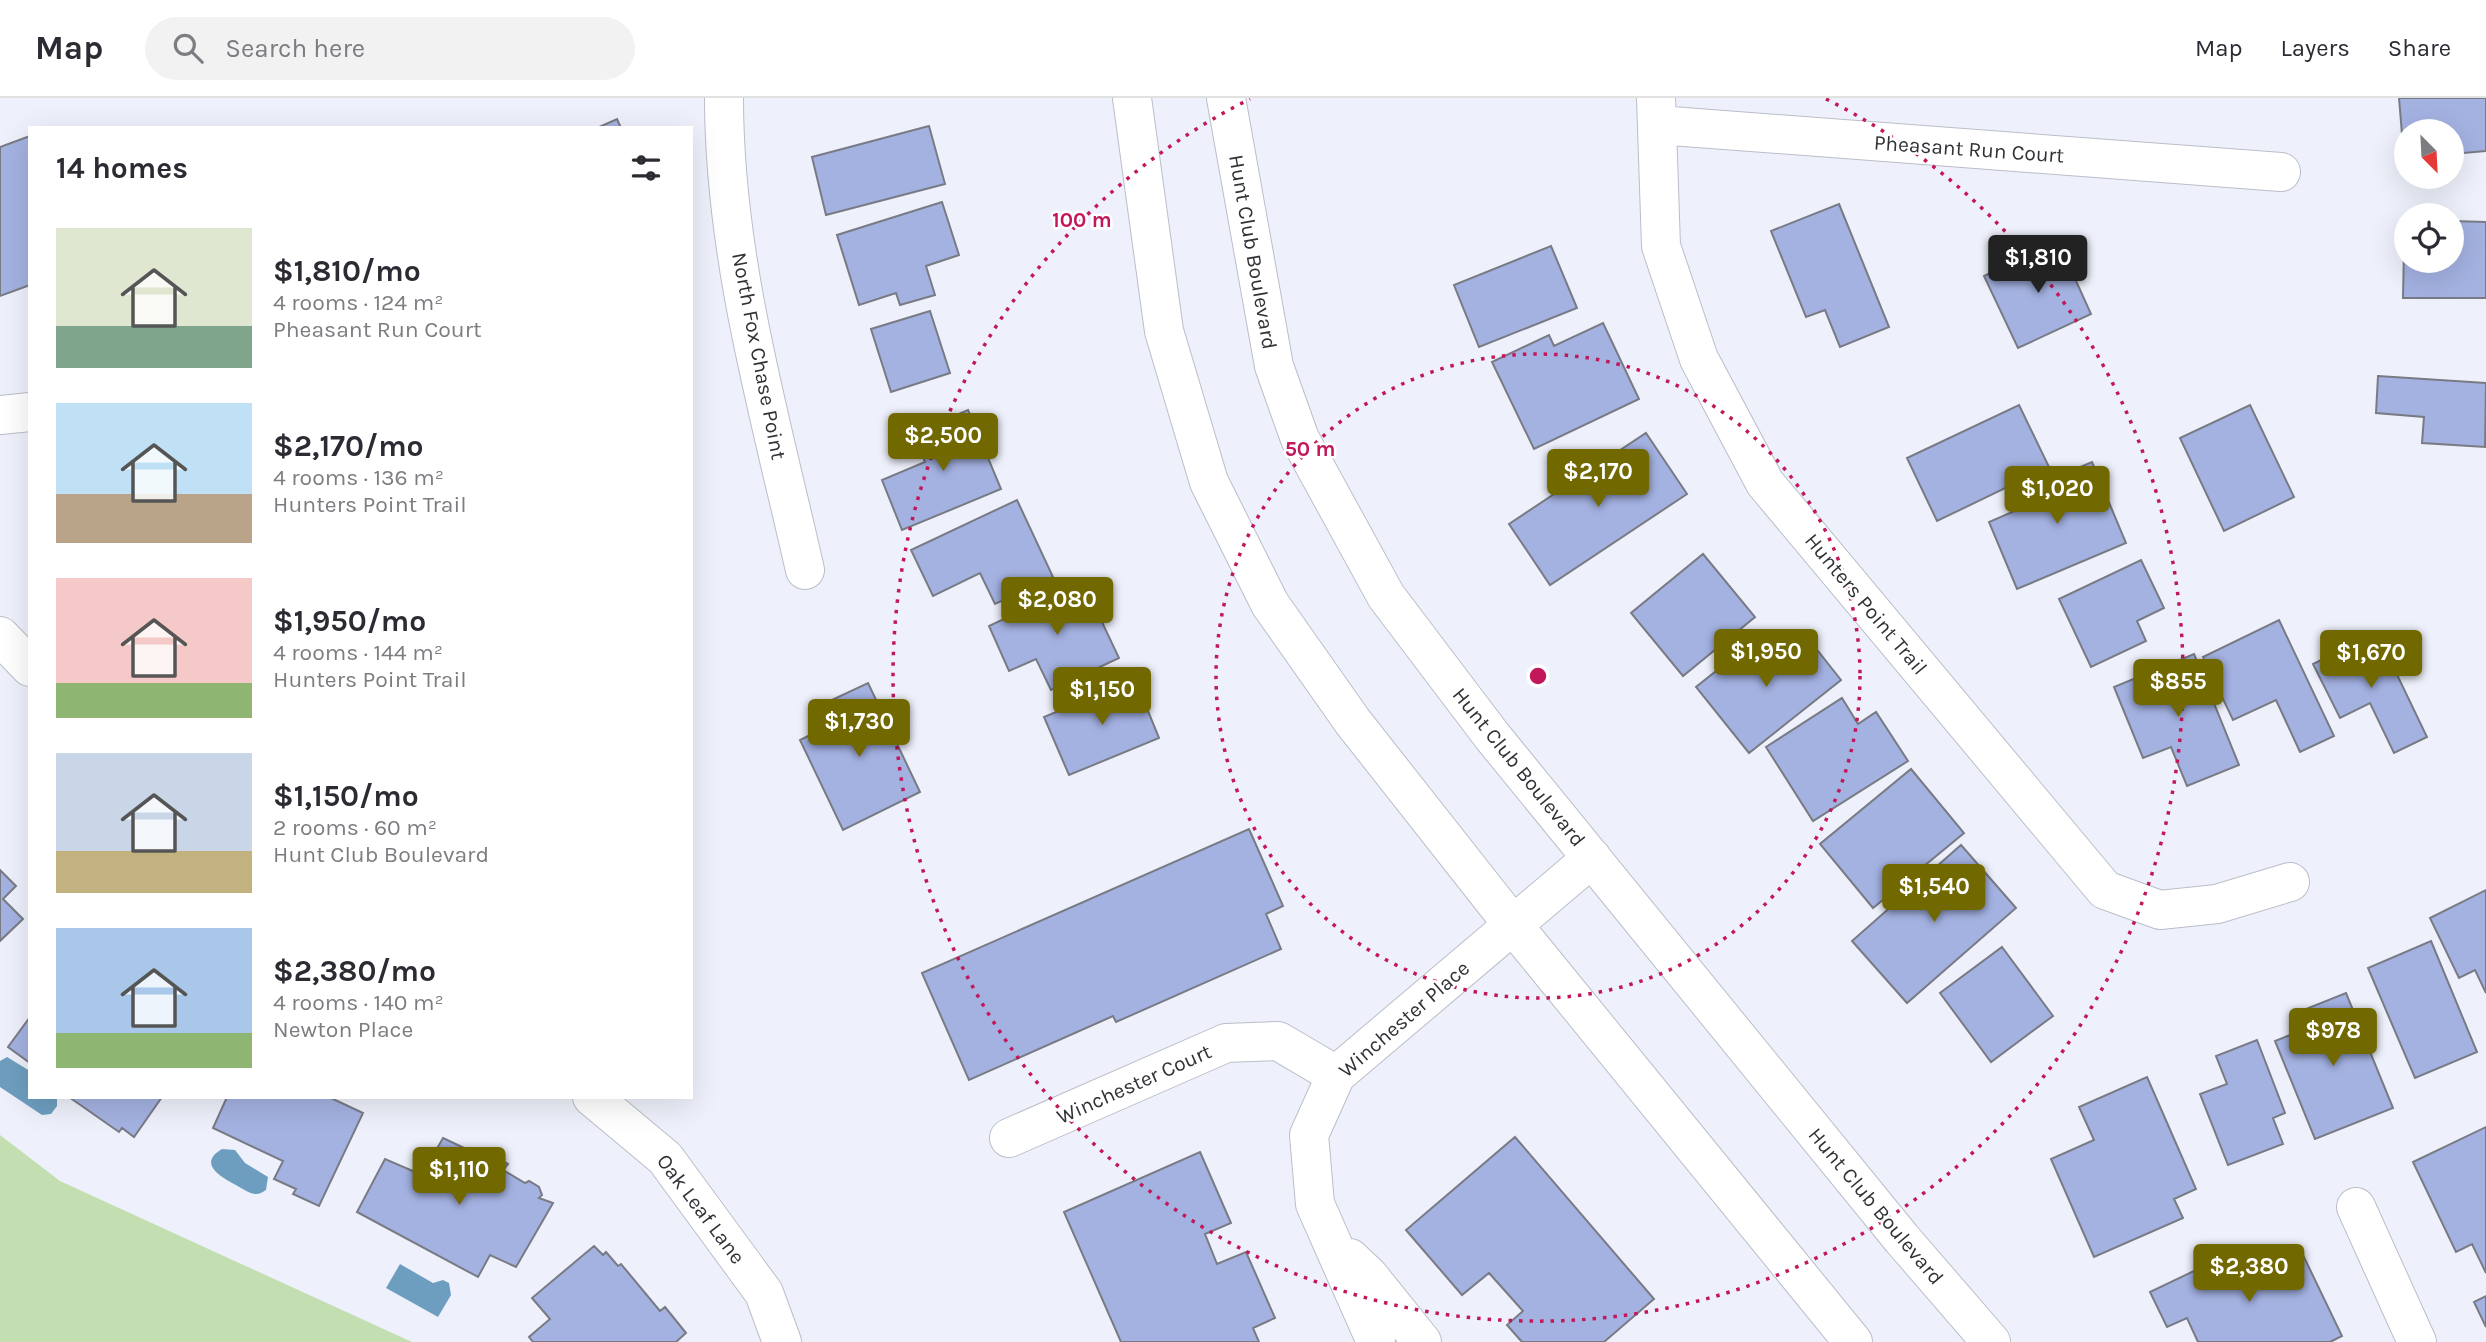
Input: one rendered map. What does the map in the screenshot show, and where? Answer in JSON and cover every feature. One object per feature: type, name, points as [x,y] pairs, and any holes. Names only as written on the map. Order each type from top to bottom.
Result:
[{"type":"street","name":"North Fox Chase Point","points":[[724,98],[724,139],[742,294],[805,570]]},
{"type":"street","points":[[1132,98],[1164,331],[1209,481],[1270,604],[1353,722],[1513,925],[1853,1342]]},
{"type":"street","name":"Hunt Club Boulevard","points":[[1226,98],[1274,366],[1300,439],[1386,596],[1492,736],[1902,1240],[1991,1342]]},
{"type":"street","name":"Pheasant Run Court","points":[[1657,112],[2281,173]]},
{"type":"street","name":"Hunters Point Trail","points":[[1657,112],[1661,246],[1699,359],[1765,482],[2105,890],[2160,910],[2217,904],[2290,882]]},
{"type":"street","points":[[0,636],[28,665]]},
{"type":"street","name":"Winchester Place","points":[[1376,1342],[1315,1204],[1309,1135],[1336,1075],[1592,858]]},
{"type":"street","name":"Winchester Court","points":[[1009,1139],[1226,1043],[1278,1041],[1336,1075]]},
{"type":"street","name":"Oak Leaf Lane","points":[[594,1099],[665,1157],[764,1293],[782,1342]]},
{"type":"street","points":[[2356,1207],[2417,1342]]},
{"type":"street","points":[[1333,1243],[1369,1276],[1422,1342]]},
{"type":"green space","points":[[0,1135],[60,1181],[412,1342],[0,1342]]},
{"type":"water","points":[[7,1057],[28,1070],[28,1099],[57,1099],[57,1106],[51,1114],[42,1115],[0,1087],[0,1061]]},
{"type":"water","points":[[222,1149],[235,1150],[245,1163],[268,1177],[266,1190],[259,1194],[252,1193],[217,1173],[211,1164],[212,1159]]},
{"type":"water","points":[[400,1264],[433,1283],[443,1280],[449,1283],[451,1295],[438,1317],[386,1288]]},
{"type":"building","points":[[2399,98],[2486,98],[2486,151],[2464,153],[2464,119],[2401,119]]},
{"type":"building","points":[[617,119],[620,126],[601,126]]},
{"type":"building","points":[[929,126],[945,184],[826,215],[812,157]]},
{"type":"building","points":[[28,137],[28,286],[0,296],[0,147]]},
{"type":"building","points":[[942,202],[959,255],[926,266],[935,295],[900,305],[896,293],[859,305],[837,235]]},
{"type":"building","points":[[1839,204],[1889,327],[1840,347],[1825,310],[1806,317],[1771,231]]},
{"type":"building","points":[[2464,221],[2486,222],[2486,298],[2403,298],[2404,273],[2464,273]]},
{"type":"building","points":[[2058,241],[2091,314],[2018,348],[1984,276]]},
{"type":"building","points":[[1551,246],[1577,308],[1479,347],[1454,285]]},
{"type":"building","points":[[930,311],[950,373],[891,392],[871,329]]},
{"type":"building","points":[[1603,323],[1639,399],[1534,449],[1492,362],[1549,335],[1554,346]]},
{"type":"building","points":[[2378,376],[2486,383],[2485,447],[2422,443],[2424,417],[2376,413]]},
{"type":"building","points":[[2019,405],[2049,467],[1937,521],[1907,458]]},
{"type":"building","points":[[2250,405],[2294,497],[2224,531],[2180,438]]},
{"type":"building","points":[[968,410],[1001,489],[902,530],[882,480],[925,462],[913,433]]},
{"type":"building","points":[[1646,433],[1687,494],[1550,585],[1509,524]]},
{"type":"building","points":[[2092,462],[2126,543],[2017,589],[1989,522],[2017,510],[2011,496]]},
{"type":"building","points":[[1017,500],[1053,577],[995,604],[980,573],[933,596],[911,550]]},
{"type":"building","points":[[1703,554],[1755,617],[1683,676],[1631,613]]},
{"type":"building","points":[[2141,560],[2164,608],[2137,621],[2146,641],[2091,667],[2059,599]]},
{"type":"building","points":[[1083,582],[1119,658],[1051,690],[1036,659],[1009,671],[989,626]]},
{"type":"building","points":[[2279,620],[2334,736],[2300,752],[2276,700],[2233,720],[2203,657]]},
{"type":"building","points":[[1764,633],[1786,660],[1810,641],[1841,680],[1749,753],[1696,687]]},
{"type":"building","points":[[2377,633],[2427,737],[2394,753],[2370,703],[2340,718],[2313,664]]},
{"type":"building","points":[[2194,654],[2239,765],[2187,786],[2171,747],[2143,758],[2114,687]]},
{"type":"building","points":[[1135,679],[1159,738],[1069,775],[1044,717]]},
{"type":"building","points":[[868,683],[920,792],[843,830],[800,740],[829,726],[819,706]]},
{"type":"building","points":[[1842,698],[1858,724],[1876,712],[1908,761],[1813,821],[1766,747]]},
{"type":"building","points":[[1911,769],[1964,833],[1873,908],[1820,844]]},
{"type":"building","points":[[1249,829],[1283,906],[1266,914],[1281,949],[1116,1022],[1113,1016],[969,1080],[922,973]]},
{"type":"building","points":[[1961,845],[2016,908],[1907,1003],[1852,941]]},
{"type":"building","points":[[0,870],[16,886],[3,899],[23,919],[0,941]]},
{"type":"building","points":[[2486,890],[2486,993],[2475,970],[2459,978],[2430,918]]},
{"type":"building","points":[[2431,941],[2477,1052],[2415,1078],[2368,968]]},
{"type":"building","points":[[2002,947],[2053,1016],[1991,1062],[1940,993]]},
{"type":"building","points":[[2346,993],[2393,1108],[2315,1139],[2275,1041],[2303,1030],[2296,1013]]},
{"type":"building","points":[[28,1020],[28,1062],[8,1047]]},
{"type":"building","points":[[2257,1040],[2285,1113],[2273,1118],[2283,1144],[2228,1165],[2200,1094],[2227,1084],[2216,1056]]},
{"type":"building","points":[[2147,1077],[2196,1189],[2174,1199],[2183,1218],[2094,1257],[2051,1159],[2094,1140],[2079,1107]]},
{"type":"building","points":[[72,1099],[161,1099],[134,1137],[122,1128],[119,1132]]},
{"type":"building","points":[[226,1099],[333,1099],[363,1113],[319,1206],[293,1194],[296,1189],[274,1179],[283,1161],[213,1128]]},
{"type":"building","points":[[2486,1127],[2486,1273],[2472,1244],[2456,1252],[2413,1162]]},
{"type":"building","points":[[1515,1137],[1654,1299],[1604,1342],[1522,1342],[1507,1325],[1523,1311],[1489,1273],[1462,1295],[1406,1230]]},
{"type":"building","points":[[443,1138],[483,1157],[486,1151],[508,1164],[503,1170],[525,1183],[529,1181],[539,1187],[542,1195],[539,1198],[553,1203],[516,1267],[490,1255],[478,1277],[357,1212],[385,1159],[422,1175]]},
{"type":"building","points":[[1200,1152],[1231,1223],[1205,1234],[1217,1264],[1246,1252],[1275,1318],[1253,1328],[1259,1342],[1121,1342],[1064,1212]]},
{"type":"building","points":[[594,1246],[603,1255],[606,1252],[618,1266],[621,1264],[660,1311],[665,1307],[686,1333],[676,1342],[533,1342],[529,1337],[550,1319],[532,1298]]},
{"type":"building","points":[[2240,1249],[2255,1278],[2303,1255],[2342,1336],[2330,1342],[2198,1342],[2187,1318],[2167,1327],[2150,1292]]},
{"type":"building","points":[[2486,1296],[2486,1327],[2474,1302]]}]
